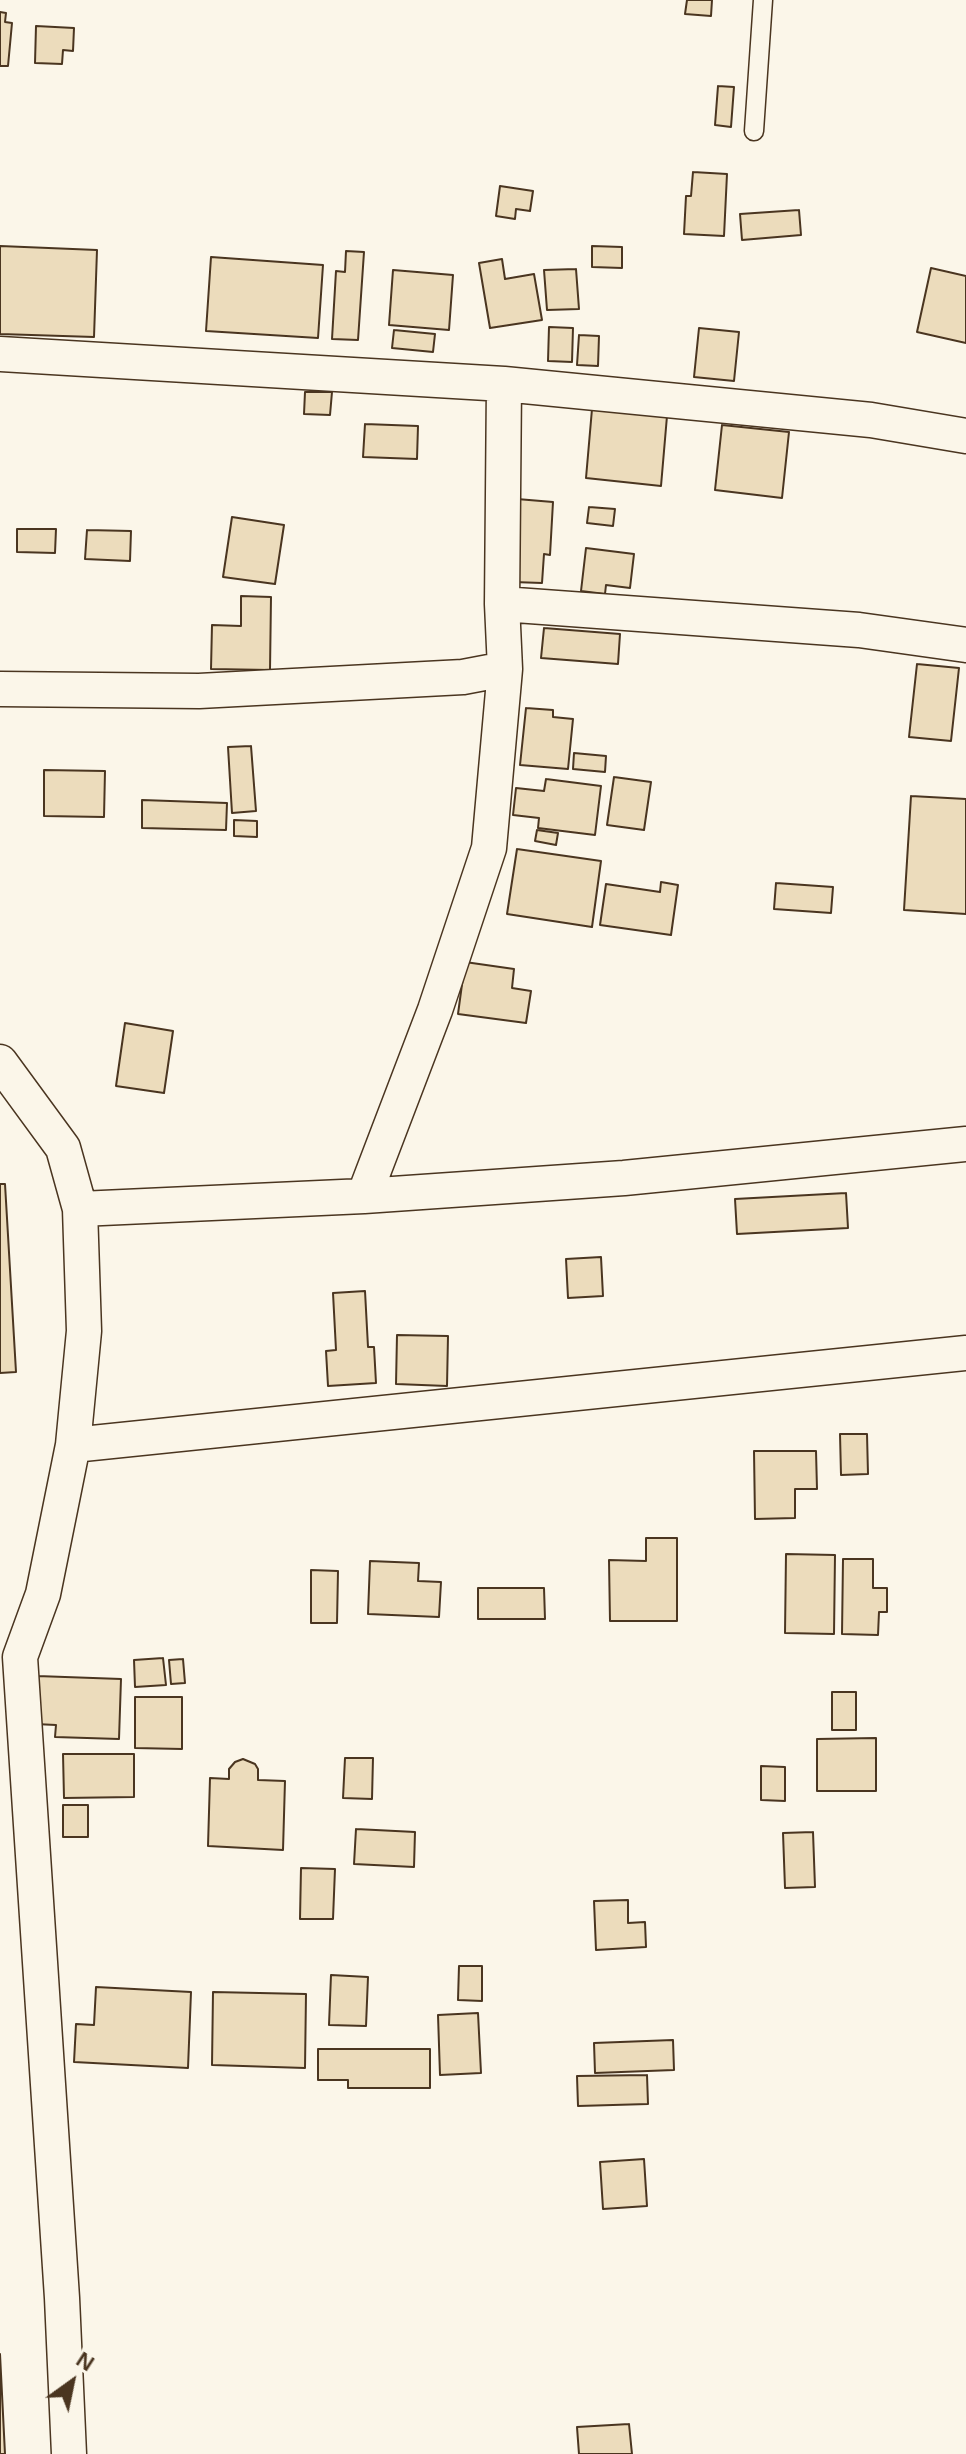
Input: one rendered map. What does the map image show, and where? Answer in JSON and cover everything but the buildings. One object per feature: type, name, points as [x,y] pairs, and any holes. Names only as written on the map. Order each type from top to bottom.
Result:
[{"type":"street","points":[[0,354],[504,384],[871,420],[966,436]]},
{"type":"street","points":[[364,1196],[435,1010],[489,848],[505,669],[502,604],[504,384]]},
{"type":"street","points":[[502,604],[859,630],[966,645]]},
{"type":"street","points":[[0,689],[199,691],[463,677],[505,669]]},
{"type":"street","points":[[0,1062],[63,1148],[80,1209],[84,1331],[73,1445],[43,1594],[20,1657],[62,2298],[69,2454]]},
{"type":"street","points":[[80,1209],[364,1196],[624,1178],[966,1144]]},
{"type":"street","points":[[73,1445],[966,1353]]},
{"type":"lane","points":[[754,131],[763,0]]}]
